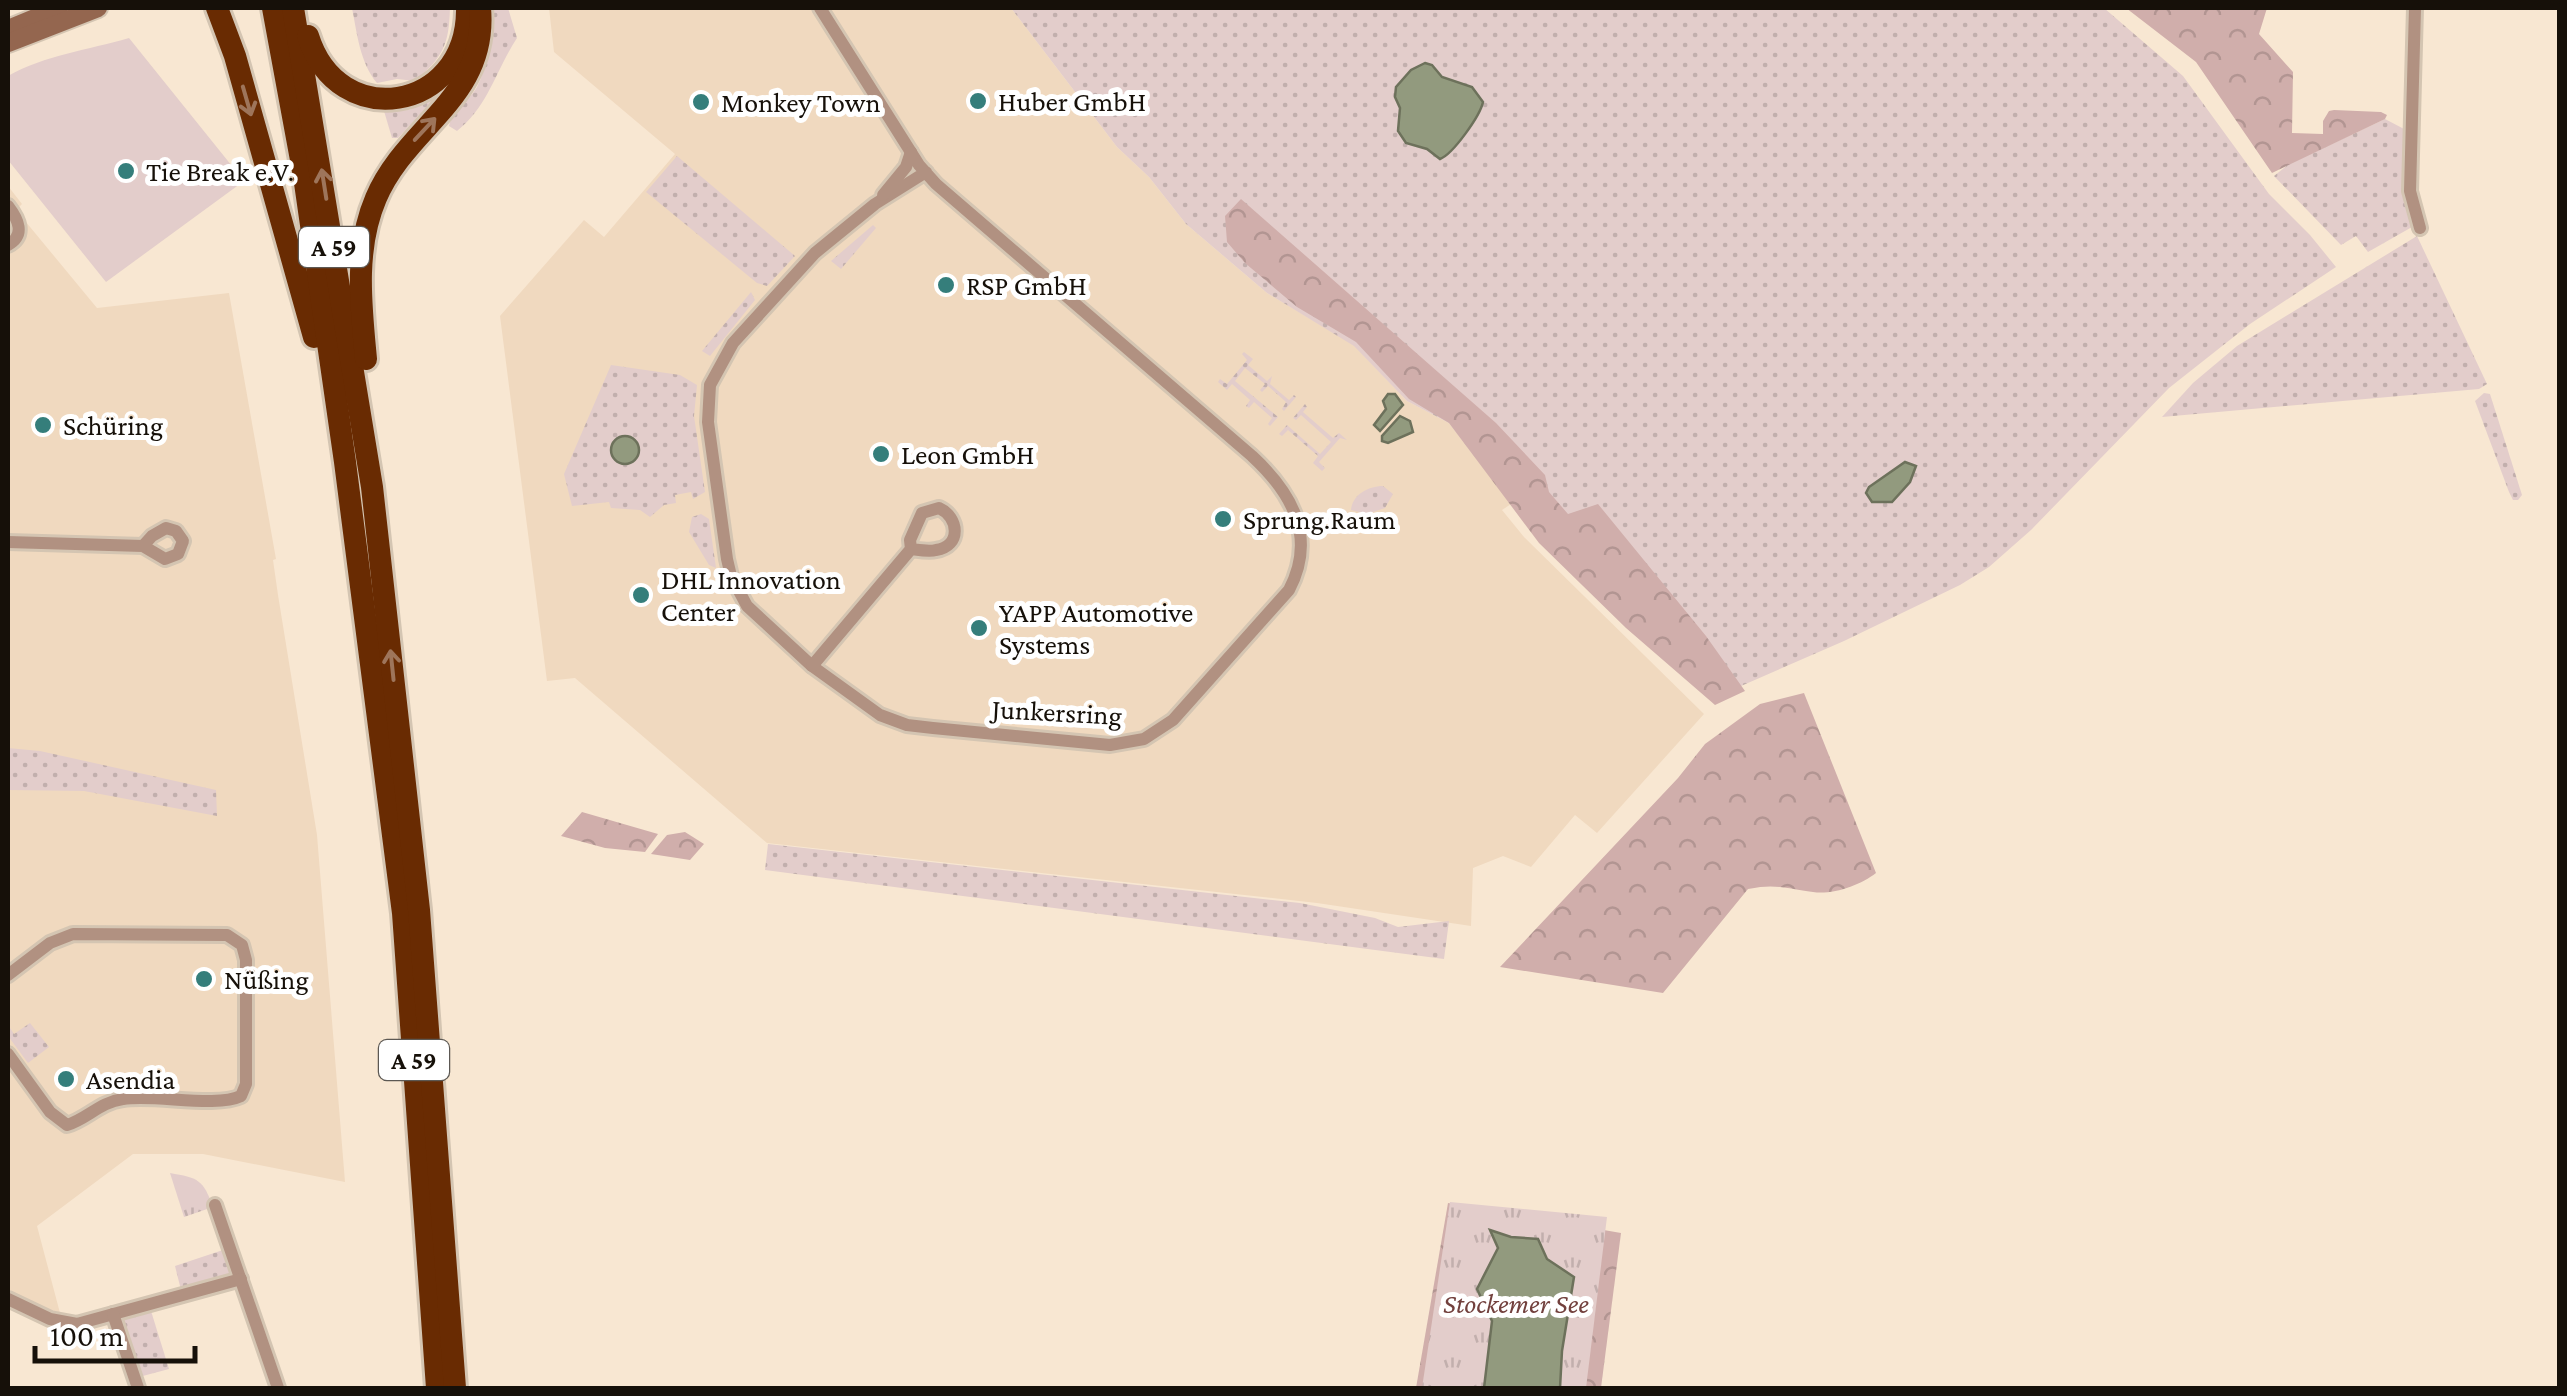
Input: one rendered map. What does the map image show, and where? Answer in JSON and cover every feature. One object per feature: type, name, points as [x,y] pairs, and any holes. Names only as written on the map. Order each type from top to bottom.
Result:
[{"type":"highway","points":[[220,8],[296,268],[345,462]]},
{"type":"highway","name":"A 59","points":[[273,8],[304,176],[403,914],[437,1388]]},
{"type":"highway","points":[[296,8],[314,56],[333,78],[355,93],[382,100],[419,92],[442,76],[460,52],[467,8]]},
{"type":"highway","name":"A 59","points":[[296,8],[372,487],[419,910],[456,1388]]},
{"type":"highway","points":[[372,487],[372,410],[361,308],[362,247],[376,198],[391,170],[469,76],[479,42],[480,8]]},
{"type":"main road","points":[[8,29],[59,8]]},
{"type":"main road","points":[[8,43],[98,8]]},
{"type":"street","name":"Junkersring","points":[[820,8],[926,172],[988,231],[1268,471],[1289,497],[1300,520],[1298,569],[1289,590],[1184,709],[1144,739],[1110,745],[907,725],[880,715],[812,666],[756,616],[730,576],[708,422],[710,385],[722,358],[815,253],[875,204],[926,172]]},
{"type":"street","points":[[2416,8],[2410,191],[2420,228]]},
{"type":"street","name":"Junkersring","points":[[875,204],[906,166],[910,152]]},
{"type":"street","points":[[8,206],[19,229],[14,241],[8,244]]},
{"type":"street","points":[[8,542],[143,546]]},
{"type":"street","points":[[812,666],[911,549]]},
{"type":"street","points":[[8,975],[50,943],[74,934],[227,935],[242,946],[246,960],[246,1084],[238,1099],[152,1098],[110,1102],[67,1126],[50,1112],[8,1054]]},
{"type":"street","points":[[214,1205],[278,1388]]},
{"type":"street","points":[[8,1299],[38,1315],[77,1324],[242,1279]]},
{"type":"street","points":[[113,1314],[138,1388]]},
{"type":"shaded area","points":[[549,8],[1011,8],[1117,147],[1149,177],[1186,224],[1267,293],[1354,345],[1407,401],[1449,423],[1511,504],[1502,510],[1524,537],[1704,714],[1597,833],[1575,815],[1531,867],[1503,856],[1473,868],[1471,926],[1317,903],[767,843],[575,678],[547,681],[500,316],[584,220],[604,237],[675,154],[554,52]]},
{"type":"shaded area","points":[[1425,63],[1442,77],[1472,87],[1483,102],[1465,134],[1440,159],[1427,149],[1406,143],[1398,131],[1400,108],[1396,87],[1411,70]]},
{"type":"shaded area","points":[[8,186],[22,204],[16,210],[97,308],[229,293],[276,559],[273,560],[278,595],[317,835],[345,1182],[203,1154],[133,1154],[37,1226],[60,1313],[32,1304],[8,1289]]},
{"type":"shaded area","points":[[1388,394],[1395,394],[1403,405],[1380,431],[1374,425],[1386,409],[1383,401]]},
{"type":"shaded area","points":[[1400,416],[1410,421],[1413,432],[1388,443],[1382,441],[1382,436]]},
{"type":"shaded area","points":[[625,436],[635,440],[639,450],[635,460],[625,464],[615,460],[611,450],[615,440]]},
{"type":"shaded area","points":[[1905,462],[1916,466],[1910,482],[1892,502],[1872,502],[1866,493],[1869,487]]},
{"type":"shaded area","name":"Stockemer See","points":[[1490,1230],[1511,1237],[1538,1239],[1547,1259],[1574,1277],[1560,1388],[1484,1388],[1492,1321],[1477,1289],[1498,1248]]},
{"type":"green space","points":[[352,8],[450,8],[443,49],[415,81],[377,83],[363,57]]},
{"type":"green space","points":[[490,8],[508,8],[517,38],[484,99],[457,131],[449,126],[451,120],[477,87],[484,68]]},
{"type":"green space","points":[[1011,8],[2104,8],[2183,76],[2269,194],[2336,267],[2250,324],[2169,388],[2031,530],[1989,567],[1844,641],[1725,693],[1511,504],[1449,423],[1407,401],[1354,346],[1267,293],[1186,224],[1149,177],[1117,147]]},
{"type":"green space","points":[[2126,8],[2267,8],[2259,34],[2293,72],[2292,133],[2323,134],[2323,121],[2334,110],[2387,115],[2272,173],[2196,62]]},
{"type":"green space","name":"Tie Break e.V.","points":[[129,38],[244,181],[106,282],[8,160],[8,76],[52,58]]},
{"type":"green space","points":[[437,96],[398,138],[392,138],[384,111],[409,110]]},
{"type":"green space","points":[[2385,119],[2406,130],[2405,196],[2412,227],[2368,252],[2356,236],[2341,245],[2274,176],[2289,164]]},
{"type":"green space","points":[[677,156],[795,256],[767,286],[757,283],[646,192]]},
{"type":"green space","points":[[1241,199],[1496,423],[1545,475],[1549,492],[1568,514],[1598,504],[1706,636],[1745,691],[1715,705],[1626,628],[1539,543],[1449,423],[1409,399],[1356,342],[1297,307],[1245,263],[1227,242],[1225,216]]},
{"type":"green space","points":[[873,225],[876,228],[841,269],[831,261]]},
{"type":"green space","points":[[2417,236],[2487,384],[2479,389],[2162,417],[2193,383],[2237,346]]},
{"type":"green space","points":[[751,292],[755,300],[710,356],[702,351]]},
{"type":"green space","points":[[1244,352],[1253,359],[1248,365],[1267,381],[1272,376],[1270,384],[1289,400],[1296,397],[1284,411],[1286,402],[1268,386],[1262,392],[1265,384],[1245,368],[1235,381],[1278,417],[1270,426],[1272,418],[1254,402],[1249,408],[1246,406],[1250,400],[1232,384],[1227,390],[1218,382],[1220,379],[1227,384],[1247,360]]},
{"type":"green space","points":[[611,365],[680,375],[697,385],[694,416],[705,492],[693,499],[691,492],[675,495],[676,503],[664,505],[650,517],[640,510],[611,508],[609,502],[572,506],[564,474]]},
{"type":"green space","points":[[2484,393],[2490,394],[2522,495],[2518,500],[2513,500],[2509,492],[2475,401]]},
{"type":"green space","points":[[1305,404],[1303,412],[1333,438],[1339,433],[1347,440],[1340,438],[1319,462],[1325,468],[1322,471],[1313,463],[1318,456],[1288,430],[1282,436],[1279,434],[1287,425],[1320,454],[1331,442],[1301,415],[1293,418]]},
{"type":"green space","points":[[1383,486],[1393,494],[1385,508],[1367,514],[1351,510],[1362,492]]},
{"type":"green space","points":[[701,514],[709,519],[716,568],[709,565],[689,532],[692,517]]},
{"type":"green space","points":[[1804,693],[1876,873],[1855,885],[1829,892],[1748,889],[1663,993],[1500,967],[1678,778],[1705,744],[1760,704]]},
{"type":"green space","points":[[8,748],[40,751],[216,790],[217,816],[84,791],[8,790]]},
{"type":"green space","points":[[582,812],[658,834],[645,852],[605,848],[561,836]]},
{"type":"green space","points":[[685,832],[704,844],[690,860],[651,854],[667,835]]},
{"type":"green space","points":[[768,844],[1300,903],[1375,918],[1398,927],[1449,921],[1444,959],[765,870]]},
{"type":"green space","points":[[30,1023],[49,1047],[28,1063],[8,1036],[8,1025],[14,1034]]},
{"type":"green space","points":[[170,1173],[198,1181],[213,1207],[184,1217]]},
{"type":"green space","name":"Stockemer See","points":[[1450,1202],[1607,1217],[1586,1388],[1422,1388]]},
{"type":"green space","name":"Stockemer See","points":[[1448,1203],[1621,1233],[1601,1388],[1416,1388]]},
{"type":"green space","points":[[226,1249],[234,1272],[232,1277],[181,1290],[175,1266]]},
{"type":"green space","points":[[151,1311],[169,1369],[139,1377],[122,1318]]},
{"type":"place","name":"Huber GmbH","points":[[978,101]]},
{"type":"place","name":"Monkey Town","points":[[701,102]]},
{"type":"place","name":"Tie Break e.V.","points":[[126,171]]},
{"type":"place","name":"RSP GmbH","points":[[946,285]]},
{"type":"place","name":"Schüring","points":[[43,425]]},
{"type":"place","name":"Leon GmbH","points":[[881,454]]},
{"type":"place","name":"Sprung.Raum","points":[[1223,519]]},
{"type":"place","name":"DHL Innovation Center","points":[[641,595]]},
{"type":"place","name":"YAPP Automotive Systems","points":[[979,628]]},
{"type":"place","name":"Nüßing","points":[[204,979]]},
{"type":"place","name":"Asendia","points":[[66,1079]]}]
